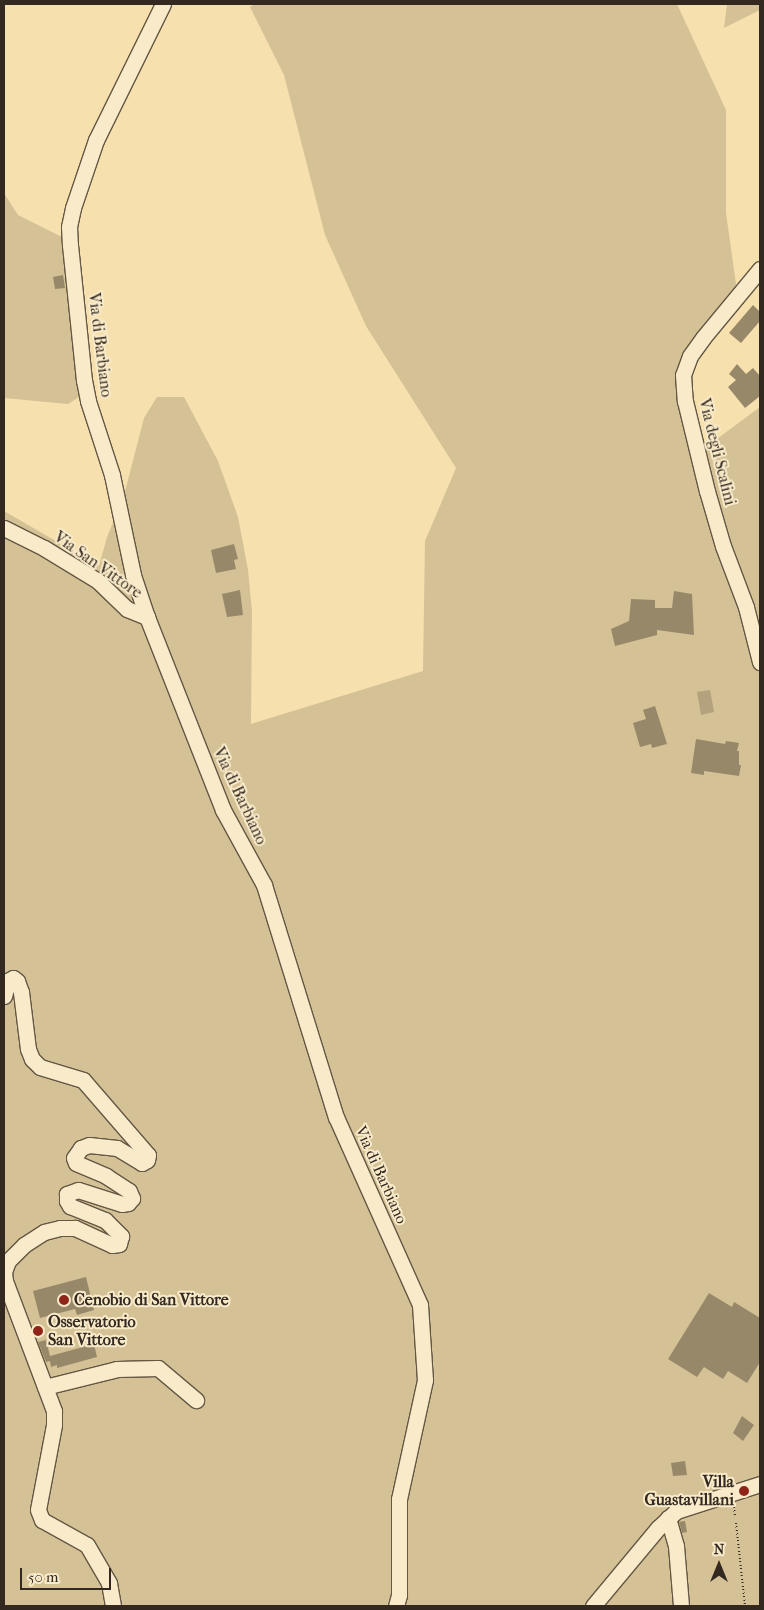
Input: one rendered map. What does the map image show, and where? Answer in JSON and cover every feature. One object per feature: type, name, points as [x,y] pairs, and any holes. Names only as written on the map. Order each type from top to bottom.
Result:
[{"type":"street","name":"Via di Barbiano","points":[[163,4],[96,140],[82,176],[69,227],[85,387],[112,475],[133,575],[147,617],[223,810],[264,885],[336,1117],[420,1306],[425,1380],[398,1499],[398,1595],[396,1606]]},
{"type":"street","name":"Via degli Scalini","points":[[760,269],[703,338],[690,356],[683,375],[686,401],[707,491],[723,546],[746,607],[760,662]]},
{"type":"street","name":"Via San Vittore","points":[[4,528],[44,548],[98,582],[127,609],[147,617]]},
{"type":"street","points":[[4,996],[8,980],[13,978],[17,981],[21,992],[28,1049],[32,1059],[40,1067],[83,1080],[148,1155],[147,1160],[142,1163],[117,1148],[89,1145],[81,1148],[74,1158],[76,1163],[106,1176],[129,1191],[132,1198],[128,1203],[122,1204],[78,1190],[68,1194],[67,1201],[70,1206],[105,1220],[121,1236],[119,1244],[112,1245],[75,1228],[60,1228],[44,1232],[24,1245],[8,1261],[4,1272],[5,1281],[54,1410],[54,1425],[38,1510],[42,1520],[87,1545],[108,1583],[113,1606]]},
{"type":"street","points":[[46,1387],[117,1369],[158,1368],[196,1400]]},
{"type":"street","points":[[593,1606],[668,1518],[685,1507],[760,1484]]},
{"type":"street","points":[[668,1518],[676,1546],[681,1606]]},
{"type":"path","points":[[736,1523],[745,1606]]},
{"type":"shaded area","points":[[254,4],[677,4],[726,110],[726,213],[738,298],[688,357],[698,453],[760,407],[760,1606],[4,1606],[4,511],[99,566],[107,537],[123,499],[144,418],[157,397],[184,397],[218,461],[238,517],[248,570],[252,611],[251,724],[423,671],[425,541],[456,468],[366,326],[325,235],[284,75],[250,7]]},
{"type":"shaded area","points":[[727,4],[760,4],[760,10],[724,28]]},
{"type":"shaded area","points":[[4,193],[18,215],[72,242],[87,392],[68,404],[4,398]]},
{"type":"shaded area","points":[[710,690],[714,712],[701,715],[697,692]]},
{"type":"building","points":[[63,275],[65,288],[55,289],[53,277]]},
{"type":"building","points":[[753,305],[760,312],[760,321],[741,343],[729,333]]},
{"type":"building","points":[[737,364],[746,374],[753,368],[760,376],[760,396],[745,408],[728,387],[736,380],[729,374]]},
{"type":"building","points":[[234,544],[238,559],[234,560],[236,569],[216,573],[211,550]]},
{"type":"building","points":[[240,590],[243,615],[227,617],[222,594]]},
{"type":"building","points":[[674,591],[692,594],[694,635],[657,630],[657,635],[615,646],[611,629],[629,621],[631,599],[655,600],[655,608],[672,608]]},
{"type":"building","points":[[655,706],[667,744],[652,748],[651,744],[640,747],[633,723],[646,719],[643,710]]},
{"type":"building","points":[[696,739],[725,744],[726,741],[739,743],[737,751],[739,751],[739,765],[741,765],[739,776],[704,771],[704,775],[691,773]]},
{"type":"building","name":"Cenobio di San Vittore","points":[[86,1277],[94,1310],[77,1315],[75,1309],[40,1318],[33,1291]]},
{"type":"building","points":[[709,1293],[732,1307],[734,1302],[760,1318],[760,1362],[747,1383],[728,1371],[723,1379],[704,1367],[697,1377],[668,1359]]},
{"type":"building","points":[[46,1340],[50,1356],[94,1344],[97,1357],[57,1368],[57,1365],[51,1367],[50,1361],[46,1362],[38,1342]]},
{"type":"building","points":[[742,1416],[754,1425],[743,1441],[733,1433]]},
{"type":"building","points":[[685,1461],[687,1475],[673,1476],[671,1463]]},
{"type":"building","points":[[685,1521],[687,1532],[682,1533],[679,1522]]},
{"type":"place","name":"Cenobio di San Vittore","points":[[64,1300]]},
{"type":"place","name":"Osservatorio San Vittore","points":[[38,1331]]},
{"type":"place","name":"Villa Guastavillani","points":[[744,1491]]}]
